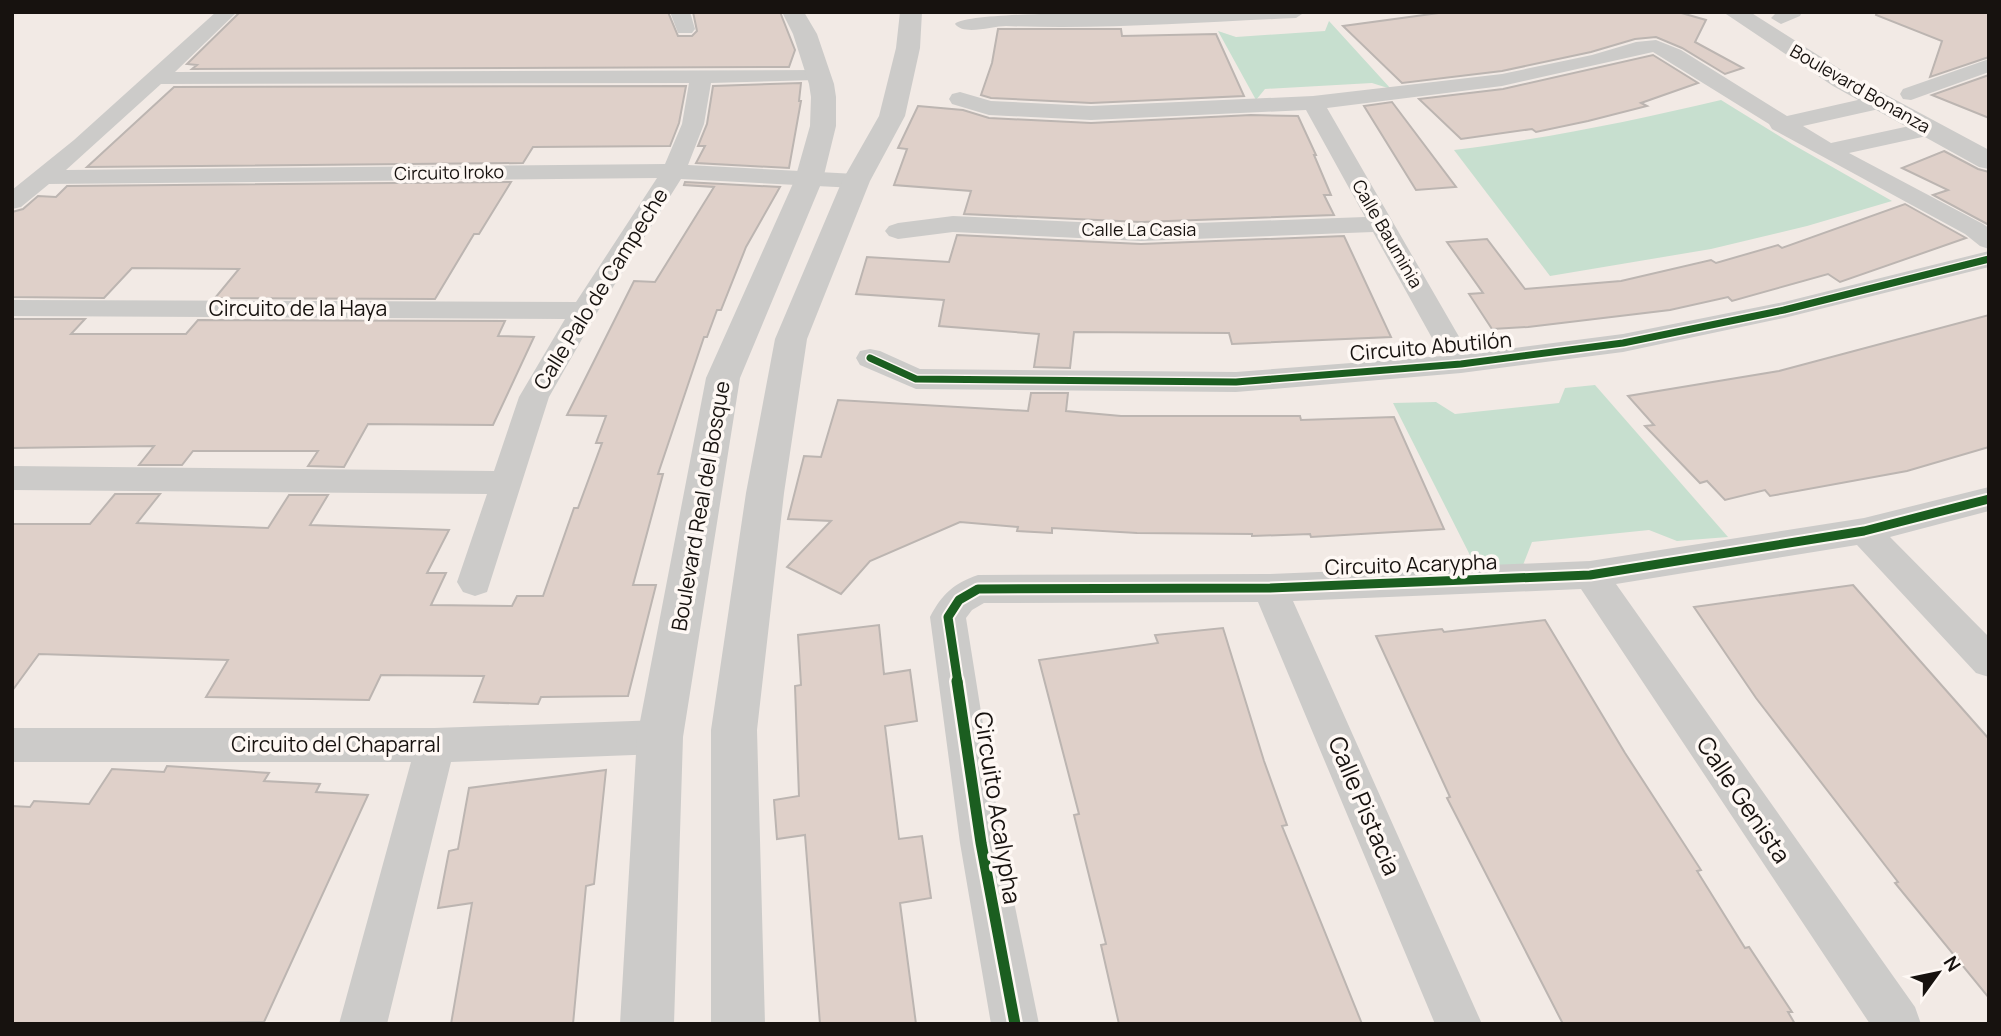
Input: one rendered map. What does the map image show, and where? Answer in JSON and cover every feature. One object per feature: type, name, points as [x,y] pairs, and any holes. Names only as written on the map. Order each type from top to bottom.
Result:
[{"type":"street","points":[[12,202],[82,145],[228,12]]},
{"type":"street","name":"Boulevard Real del Bosque","points":[[647,1024],[660,737],[723,378],[805,189],[820,146],[824,101],[820,80],[805,34],[793,12]]},
{"type":"street","points":[[738,1024],[734,730],[763,506],[791,339],[852,192],[892,116],[908,48],[911,12]]},
{"type":"street","points":[[965,24],[1000,20],[1045,22],[1296,12]]},
{"type":"street","name":"Boulevard Bonanza","points":[[1734,12],[1927,130],[1989,161]]},
{"type":"street","name":"Boulevard Bonanza","points":[[1782,14],[1910,94],[1989,136]]},
{"type":"street","points":[[960,99],[989,108],[1091,113],[1313,103],[1502,80],[1596,60],[1636,48],[1656,46],[1674,54],[1780,124],[1974,229],[1989,241]]},
{"type":"street","points":[[1910,94],[1989,65]]},
{"type":"street","points":[[155,78],[701,77],[816,74]]},
{"type":"street","name":"Calle Palo de Campeche","points":[[475,582],[534,397],[584,311],[669,180],[693,124],[701,77]]},
{"type":"street","points":[[1780,124],[1880,102]]},
{"type":"street","name":"Calle Bauminia","points":[[1313,103],[1461,364]]},
{"type":"street","points":[[1827,151],[1927,130]]},
{"type":"street","name":"Circuito Iroko","points":[[41,177],[669,180],[852,192]]},
{"type":"street","name":"Calle La Casia","points":[[898,231],[953,224],[1141,233],[1381,224]]},
{"type":"street","name":"Circuito Abutilón","points":[[870,358],[916,379],[930,380],[1236,382],[1461,364],[1623,343],[1784,310],[1989,259]]},
{"type":"street","name":"Circuito de la Haya","points":[[12,308],[584,311]]},
{"type":"street","points":[[12,478],[506,483]]},
{"type":"street","points":[[1989,499],[1864,531],[1989,662]]},
{"type":"street","name":"Circuito Acarypha","points":[[959,600],[978,589],[1270,588],[1590,575],[1864,531]]},
{"type":"street","name":"Calle Genista","points":[[1590,575],[1898,1024]]},
{"type":"street","name":"Calle Pistacia","points":[[1270,588],[1459,1024]]},
{"type":"street","name":"Circuito Acalypha","points":[[959,600],[948,617],[981,843],[1014,1024]]},
{"type":"street","name":"Circuito del Chaparral","points":[[12,745],[435,745],[660,737]]},
{"type":"street","points":[[363,1024],[435,745]]},
{"type":"green space","points":[[1329,21],[1391,89],[1372,83],[1265,89],[1256,100],[1218,31],[1236,37],[1325,31]]},
{"type":"green space","points":[[1721,100],[1892,201],[1807,226],[1711,249],[1550,276],[1454,150],[1588,129]]},
{"type":"green space","points":[[1595,385],[1728,537],[1677,541],[1649,530],[1532,542],[1523,565],[1477,569],[1393,403],[1436,402],[1455,414],[1559,403],[1565,388]]},
{"type":"building","points":[[240,12],[668,12],[678,36],[692,36],[697,31],[693,12],[780,12],[795,50],[789,67],[192,69],[197,65],[187,64]]},
{"type":"building","points":[[1446,12],[1678,12],[1706,20],[1695,42],[1743,68],[1725,74],[1682,48],[1656,37],[1635,39],[1591,52],[1502,71],[1402,83],[1343,26]]},
{"type":"building","points":[[1877,12],[1989,12],[1989,57],[1930,77],[1942,41],[1876,15]]},
{"type":"building","points":[[998,29],[1121,29],[1122,36],[1216,34],[1244,96],[1091,103],[991,98],[981,95],[992,63]]},
{"type":"building","points":[[1653,55],[1698,83],[1641,103],[1647,106],[1536,132],[1532,129],[1461,139],[1419,99],[1503,89]]},
{"type":"building","points":[[1989,75],[1989,118],[1932,95]]},
{"type":"building","points":[[801,83],[801,101],[789,168],[696,163],[705,146],[698,146],[707,124],[713,86]]},
{"type":"building","points":[[686,86],[679,123],[670,146],[533,147],[523,163],[87,167],[174,87]]},
{"type":"building","points":[[1392,102],[1456,187],[1416,190],[1364,106]]},
{"type":"building","points":[[918,106],[963,110],[989,118],[1091,123],[1251,115],[1298,116],[1331,195],[1324,195],[1334,215],[1141,222],[964,214],[971,191],[894,185],[907,149],[898,148]]},
{"type":"building","points":[[1944,151],[1989,172],[1989,225],[1933,195],[1948,190],[1902,168]]},
{"type":"building","points":[[511,182],[479,234],[474,234],[435,299],[215,298],[239,269],[132,268],[104,298],[12,297],[12,212],[23,209],[38,196],[56,197],[67,186]]},
{"type":"building","points":[[685,182],[780,187],[746,247],[721,310],[717,310],[707,337],[704,337],[658,474],[663,474],[633,585],[656,585],[628,696],[541,697],[538,704],[474,702],[484,676],[381,675],[369,700],[206,697],[228,660],[39,654],[12,691],[12,524],[90,524],[115,494],[160,494],[137,523],[268,528],[289,495],[328,495],[310,525],[449,530],[427,573],[446,573],[431,605],[512,606],[517,596],[543,596],[574,508],[578,508],[602,443],[596,443],[606,416],[567,415],[634,281],[655,282],[714,187],[684,185]]},
{"type":"building","points":[[1905,204],[1966,238],[1840,282],[1828,274],[1732,301],[1728,297],[1670,310],[1528,327],[1492,329],[1469,294],[1483,293],[1447,242],[1487,239],[1525,289],[1621,281],[1711,260],[1716,263],[1778,245],[1782,248]]},
{"type":"building","points":[[957,235],[1141,244],[1344,236],[1391,337],[1232,344],[1229,333],[1074,332],[1070,368],[1034,367],[1039,334],[939,326],[944,300],[856,294],[867,257],[949,262]]},
{"type":"building","points":[[1989,315],[1989,447],[1907,471],[1770,496],[1765,490],[1725,500],[1707,481],[1700,483],[1645,426],[1654,425],[1628,396],[1779,371]]},
{"type":"building","points":[[12,319],[85,319],[71,334],[186,334],[198,320],[505,321],[498,336],[534,337],[493,425],[368,424],[344,467],[308,466],[318,451],[193,451],[182,465],[139,465],[154,446],[12,448]]},
{"type":"building","points":[[1031,393],[1068,393],[1066,411],[1121,416],[1300,416],[1301,420],[1394,417],[1444,529],[1311,537],[1310,534],[1252,536],[1052,528],[1052,533],[1017,531],[1018,527],[960,522],[870,561],[841,594],[787,567],[831,521],[788,519],[804,456],[821,457],[838,400],[1028,411]]},
{"type":"building","points":[[1853,585],[1989,739],[1989,998],[1895,883],[1898,882],[1756,698],[1694,607]]},
{"type":"building","points":[[1545,620],[1625,753],[1701,870],[1697,871],[1745,948],[1749,947],[1792,1012],[1788,1012],[1795,1024],[1563,1024],[1447,798],[1450,797],[1376,636],[1442,629],[1444,632]]},
{"type":"building","points":[[879,625],[884,674],[910,670],[917,721],[885,726],[899,839],[922,836],[931,898],[900,903],[916,1024],[820,1024],[805,835],[777,839],[774,800],[799,796],[795,686],[801,685],[798,635]]},
{"type":"building","points":[[1223,628],[1264,761],[1287,825],[1282,826],[1362,1024],[1119,1024],[1101,945],[1106,944],[1074,815],[1079,814],[1039,660],[1158,643],[1155,635]]},
{"type":"building","points":[[167,766],[269,773],[264,781],[320,784],[316,792],[368,795],[264,1022],[12,1024],[12,806],[30,807],[34,801],[89,804],[112,769],[164,772]]},
{"type":"building","points":[[606,770],[594,884],[586,886],[573,1024],[451,1024],[472,903],[438,908],[449,851],[458,849],[469,788]]},
{"type":"cycle path","points":[[870,358],[916,379],[1236,382],[1461,364],[1623,343],[1784,310],[1989,259]]},
{"type":"cycle path","points":[[1015,1024],[981,843],[948,617],[959,600],[978,589],[1270,588],[1590,575],[1864,531],[1989,499]]}]
